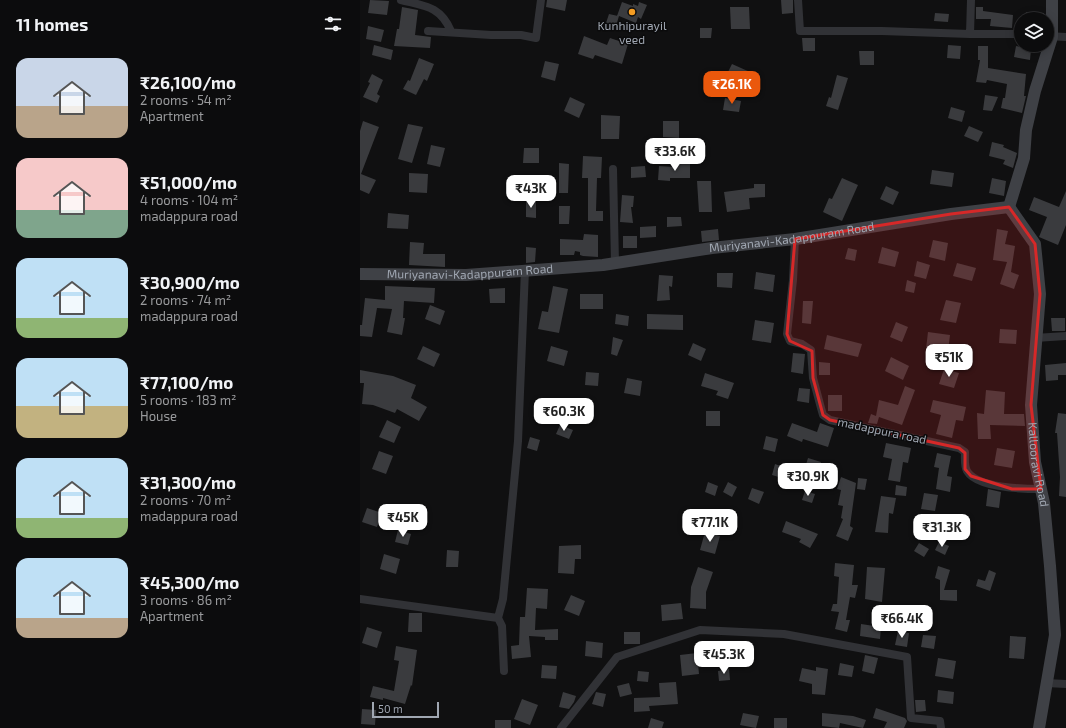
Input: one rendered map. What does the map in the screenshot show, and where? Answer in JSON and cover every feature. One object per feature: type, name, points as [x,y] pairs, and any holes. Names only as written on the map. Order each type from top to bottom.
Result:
[{"type":"main road","points":[[1051,12],[1052,0]]},
{"type":"main road","points":[[1009,207],[1024,158],[1026,130],[1046,52]]},
{"type":"main road","name":"Muriyanavi-Kadappuram Road","points":[[360,274],[466,275],[615,263],[712,248],[795,240],[951,214],[1009,207]]},
{"type":"main road","name":"Kallooravi Road","points":[[1009,207],[1035,244],[1040,294],[1035,338],[1031,405],[1036,462],[1041,489],[1050,566],[1055,635],[1039,728]]},
{"type":"street","points":[[401,0],[430,7],[446,19],[451,31]]},
{"type":"street","points":[[428,31],[451,31],[491,35],[521,35],[536,38],[541,0]]},
{"type":"street","points":[[798,0],[800,31],[853,30],[1014,34]]},
{"type":"street","points":[[970,34],[971,0]]},
{"type":"street","points":[[1054,37],[1066,37]]},
{"type":"street","points":[[613,169],[615,263]]},
{"type":"street","name":"madappura road","points":[[795,240],[793,280],[787,334],[790,341],[802,344],[811,350],[813,378],[823,415],[830,420],[959,448],[965,452],[965,469],[971,476],[1012,489],[1041,489]]},
{"type":"street","points":[[504,671],[502,626],[498,618],[503,599],[518,441],[526,270]]},
{"type":"street","points":[[1035,338],[1066,336]]},
{"type":"street","points":[[360,599],[498,618]]},
{"type":"street","points":[[560,728],[617,657],[700,630],[784,634],[907,656],[911,718],[940,721],[941,728]]},
{"type":"street","points":[[1046,683],[1066,684]]},
{"type":"highlighted area","points":[[1009,207],[1035,244],[1040,294],[1031,405],[1041,489],[1012,489],[971,476],[965,469],[965,453],[959,448],[830,420],[823,415],[813,378],[812,351],[790,341],[787,334],[795,239],[951,214]]},
{"type":"building","points":[[370,0],[389,1],[387,15],[368,13]]},
{"type":"building","points":[[547,0],[567,0],[565,11],[546,7]]},
{"type":"building","points":[[781,0],[793,0],[793,13],[782,14]]},
{"type":"building","name":"Kunhipurayil veed","points":[[622,2],[633,6],[633,4],[638,6],[639,2],[647,5],[641,19],[638,17],[636,23],[619,16],[616,26],[606,23],[609,14],[617,16]]},
{"type":"building","points":[[402,7],[418,10],[415,35],[431,37],[430,48],[394,46],[397,29],[399,29]]},
{"type":"building","points":[[730,7],[749,7],[750,29],[731,29]]},
{"type":"building","points":[[976,7],[983,7],[983,11],[1013,15],[1012,28],[990,26],[991,19],[976,19]]},
{"type":"building","points":[[935,13],[949,14],[948,22],[934,21]]},
{"type":"building","points":[[368,26],[384,30],[381,42],[366,39]]},
{"type":"building","points":[[700,28],[712,28],[711,38],[700,38]]},
{"type":"building","points":[[584,36],[607,45],[610,38],[628,44],[622,64],[595,55],[593,59],[578,54]]},
{"type":"building","points":[[802,38],[815,38],[815,51],[803,51]]},
{"type":"building","points":[[374,45],[393,50],[391,60],[372,55]]},
{"type":"building","points":[[948,45],[961,46],[960,59],[947,58]]},
{"type":"building","points":[[978,46],[988,46],[988,68],[1026,74],[1024,96],[1026,96],[1022,113],[1001,108],[1003,98],[1005,98],[1007,84],[987,80],[986,83],[976,82],[980,60],[978,60]]},
{"type":"building","points":[[859,51],[874,51],[874,65],[860,65]]},
{"type":"building","points":[[1015,52],[1031,52],[1030,60],[1014,57]]},
{"type":"building","points":[[419,58],[434,64],[427,81],[424,79],[416,95],[403,89],[408,80],[410,81]]},
{"type":"building","points":[[545,61],[559,64],[555,81],[541,77]]},
{"type":"building","points":[[732,64],[750,72],[740,93],[722,84]]},
{"type":"building","points":[[372,74],[383,80],[377,94],[380,96],[377,103],[363,97],[370,83],[368,82]]},
{"type":"building","points":[[837,75],[848,78],[838,110],[826,106],[829,97],[831,98]]},
{"type":"building","points":[[985,95],[998,97],[992,111],[983,110]]},
{"type":"building","points":[[570,97],[585,104],[579,118],[564,111]]},
{"type":"building","points":[[725,98],[741,101],[739,112],[723,110]]},
{"type":"building","points":[[951,107],[965,111],[962,122],[948,118]]},
{"type":"building","points":[[601,115],[620,116],[619,139],[601,139]]},
{"type":"building","points":[[363,121],[379,127],[361,174],[376,180],[369,194],[360,190],[360,131]]},
{"type":"building","points":[[663,121],[679,121],[679,138],[663,137]]},
{"type":"building","points":[[408,124],[423,127],[412,163],[398,159]]},
{"type":"building","points":[[969,126],[983,132],[978,142],[964,136]]},
{"type":"building","points":[[992,142],[1004,145],[1003,147],[1017,153],[1013,168],[1003,164],[1005,160],[989,156]]},
{"type":"building","points":[[431,145],[445,148],[440,167],[427,164]]},
{"type":"building","points":[[524,148],[539,148],[539,163],[523,163]]},
{"type":"building","points":[[583,156],[602,157],[601,178],[597,178],[596,211],[603,211],[603,221],[588,221],[588,178],[582,178]]},
{"type":"building","points":[[559,163],[569,164],[568,193],[559,193]]},
{"type":"building","points":[[675,163],[690,163],[690,178],[670,178],[670,181],[658,180],[659,166],[675,167]]},
{"type":"building","points":[[645,166],[646,177],[631,178],[631,167]]},
{"type":"building","points":[[932,170],[954,173],[952,187],[930,184]]},
{"type":"building","points":[[409,173],[428,174],[427,193],[409,192]]},
{"type":"building","points":[[523,176],[533,177],[532,190],[523,190]]},
{"type":"building","points":[[842,178],[858,185],[842,221],[823,212],[829,198],[832,199]]},
{"type":"building","points":[[992,178],[1006,181],[1004,196],[989,193]]},
{"type":"building","points":[[697,181],[711,181],[712,212],[699,212]]},
{"type":"building","points":[[754,184],[765,184],[765,197],[749,198],[750,209],[727,212],[724,192],[754,188]]},
{"type":"building","points":[[886,186],[899,192],[893,205],[880,199]]},
{"type":"building","points":[[1066,191],[1066,225],[1058,245],[1039,237],[1047,217],[1029,210],[1034,197],[1059,207]]},
{"type":"building","points":[[622,195],[634,196],[633,207],[631,207],[633,223],[620,222]]},
{"type":"building","points":[[526,201],[536,201],[536,218],[526,217]]},
{"type":"building","points":[[559,206],[570,206],[569,224],[559,224]]},
{"type":"building","points":[[388,213],[409,215],[408,229],[387,228]]},
{"type":"building","points":[[667,217],[681,217],[682,226],[667,227]]},
{"type":"building","points":[[656,226],[656,237],[640,238],[640,227]]},
{"type":"building","points":[[718,229],[719,240],[702,242],[701,231]]},
{"type":"building","points":[[997,229],[1008,231],[1005,244],[1015,246],[1011,272],[1019,275],[1014,289],[1000,284],[1007,262],[993,260]]},
{"type":"building","points":[[584,234],[598,235],[598,257],[583,256],[580,255],[580,252],[575,251],[574,255],[560,255],[560,239],[583,240]]},
{"type":"building","points":[[623,236],[637,236],[637,248],[623,248]]},
{"type":"building","points":[[933,240],[948,243],[945,261],[929,257]]},
{"type":"building","points":[[410,242],[424,243],[423,254],[445,254],[445,267],[409,265]]},
{"type":"building","points":[[526,247],[536,248],[535,262],[526,263]]},
{"type":"building","points":[[882,247],[899,252],[895,267],[878,263]]},
{"type":"building","points":[[848,248],[857,250],[855,261],[845,259]]},
{"type":"building","points":[[917,261],[930,265],[926,279],[914,276]]},
{"type":"building","points":[[957,263],[976,268],[972,281],[953,276]]},
{"type":"building","points":[[756,272],[775,275],[773,292],[754,289]]},
{"type":"building","points":[[717,273],[733,273],[732,288],[717,287]]},
{"type":"building","points":[[659,275],[673,276],[672,287],[669,286],[670,300],[657,301]]},
{"type":"building","points":[[907,280],[916,283],[914,293],[905,291]]},
{"type":"building","points":[[385,286],[435,288],[434,303],[404,301],[403,318],[405,318],[402,335],[387,332],[392,309],[377,308],[372,337],[360,336],[360,325],[362,325],[365,298],[385,300]]},
{"type":"building","points":[[553,286],[568,289],[559,333],[538,329],[542,311],[548,312]]},
{"type":"building","points":[[505,288],[505,303],[490,303],[489,289]]},
{"type":"building","points":[[580,294],[603,294],[603,309],[580,309]]},
{"type":"building","points":[[946,300],[961,303],[956,323],[940,320]]},
{"type":"building","points":[[803,301],[813,301],[811,324],[802,323]]},
{"type":"building","points":[[430,305],[445,311],[440,325],[425,319]]},
{"type":"building","points":[[616,314],[629,316],[628,326],[615,324]]},
{"type":"building","points":[[647,314],[683,315],[683,330],[647,329]]},
{"type":"building","points":[[1051,318],[1065,318],[1065,331],[1052,331]]},
{"type":"building","points":[[755,320],[774,323],[771,343],[752,340]]},
{"type":"building","points":[[896,322],[908,327],[902,342],[890,337]]},
{"type":"building","points":[[1000,329],[1017,330],[1016,344],[999,343]]},
{"type":"building","points":[[928,332],[950,335],[948,351],[926,349]]},
{"type":"building","points":[[827,335],[862,344],[858,357],[824,349]]},
{"type":"building","points":[[613,337],[623,340],[617,356],[611,354]]},
{"type":"building","points":[[693,343],[706,349],[701,361],[688,355]]},
{"type":"building","points":[[423,346],[440,354],[434,367],[417,359]]},
{"type":"building","points":[[551,346],[568,351],[564,366],[547,361]]},
{"type":"building","points":[[793,353],[805,354],[803,374],[791,372]]},
{"type":"building","points":[[891,357],[909,366],[903,380],[885,371]]},
{"type":"building","points":[[819,362],[830,363],[830,375],[819,375]]},
{"type":"building","points":[[1066,363],[1066,375],[1058,375],[1058,380],[1046,381],[1045,365]]},
{"type":"building","points":[[944,369],[959,373],[954,388],[939,384]]},
{"type":"building","points":[[360,370],[393,376],[416,385],[411,398],[427,407],[419,421],[397,409],[395,413],[373,405],[362,404],[364,383],[360,383]]},
{"type":"building","points":[[586,372],[599,373],[598,386],[585,385]]},
{"type":"building","points":[[705,373],[734,383],[728,399],[716,395],[718,391],[701,386]]},
{"type":"building","points":[[627,378],[642,381],[640,396],[624,393]]},
{"type":"building","points":[[905,386],[915,390],[902,425],[879,417],[877,424],[868,423],[871,414],[876,416],[879,400],[898,405]]},
{"type":"building","points":[[799,388],[810,389],[809,403],[797,401]]},
{"type":"building","points":[[986,390],[1005,392],[1004,414],[1024,414],[1025,426],[990,425],[991,439],[978,439],[977,413],[984,414]]},
{"type":"building","points":[[828,395],[842,395],[842,411],[828,411]]},
{"type":"building","points":[[933,400],[966,407],[963,421],[956,420],[952,438],[936,434],[941,415],[930,412]]},
{"type":"building","points":[[537,407],[551,410],[549,422],[535,419]]},
{"type":"building","points":[[706,411],[720,411],[720,426],[706,426]]},
{"type":"building","points":[[1058,413],[1066,414],[1066,497],[1059,496],[1060,477],[1057,433],[1055,433]]},
{"type":"building","points":[[387,420],[401,427],[394,443],[379,437]]},
{"type":"building","points":[[792,423],[817,432],[820,423],[834,428],[828,447],[803,439],[802,442],[787,436]]},
{"type":"building","points":[[560,425],[573,430],[569,439],[556,434]]},
{"type":"building","points":[[766,436],[778,439],[775,452],[763,449]]},
{"type":"building","points":[[530,437],[540,440],[537,451],[527,448]]},
{"type":"building","points":[[886,443],[911,448],[908,463],[903,462],[900,482],[888,480],[892,459],[883,457]]},
{"type":"building","points":[[997,448],[1015,451],[1012,468],[994,465]]},
{"type":"building","points":[[379,451],[393,456],[386,474],[372,469]]},
{"type":"building","points":[[937,453],[951,456],[947,476],[952,477],[950,492],[936,489],[939,468],[934,467]]},
{"type":"building","points":[[808,458],[821,462],[818,472],[805,468]]},
{"type":"building","points":[[775,464],[786,468],[782,478],[772,475]]},
{"type":"building","points":[[841,477],[856,483],[850,526],[853,528],[848,541],[836,536],[843,519],[841,518],[843,506],[838,505],[841,490],[837,489]]},
{"type":"building","points":[[858,478],[867,479],[865,490],[857,489]]},
{"type":"building","points":[[708,482],[718,486],[715,496],[705,492]]},
{"type":"building","points":[[728,482],[737,487],[732,497],[723,492]]},
{"type":"building","points":[[896,485],[907,487],[906,496],[895,495]]},
{"type":"building","points":[[752,488],[764,492],[759,504],[748,499]]},
{"type":"building","points":[[988,489],[1001,492],[999,508],[986,506]]},
{"type":"building","points":[[805,491],[815,494],[812,503],[802,500]]},
{"type":"building","points":[[924,493],[938,495],[935,511],[921,509]]},
{"type":"building","points":[[881,496],[896,498],[893,514],[889,513],[888,533],[875,532]]},
{"type":"building","points":[[367,508],[382,513],[377,527],[362,522]]},
{"type":"building","points":[[786,521],[818,534],[810,548],[799,542],[801,539],[782,532]]},
{"type":"building","points":[[398,530],[411,534],[408,545],[395,542]]},
{"type":"building","points":[[705,532],[720,536],[715,554],[700,550]]},
{"type":"building","points":[[939,542],[949,546],[945,555],[935,550]]},
{"type":"building","points":[[919,543],[929,549],[924,557],[914,551]]},
{"type":"building","points":[[581,545],[581,559],[575,559],[574,574],[558,573],[559,546]]},
{"type":"building","points":[[447,550],[459,551],[458,567],[446,567]]},
{"type":"building","points":[[384,554],[400,559],[396,574],[380,569]]},
{"type":"building","points":[[835,563],[854,565],[852,585],[858,585],[855,598],[850,597],[846,620],[850,620],[847,632],[835,629],[839,612],[831,611],[833,604],[837,604],[839,577],[834,576]]},
{"type":"building","points":[[938,566],[950,570],[944,590],[957,590],[957,601],[940,600],[940,580],[935,578]]},
{"type":"building","points":[[698,567],[713,572],[706,592],[706,609],[690,608],[691,587]]},
{"type":"building","points":[[867,567],[885,568],[882,602],[865,599]]},
{"type":"building","points":[[989,570],[996,573],[990,591],[976,586],[978,579],[985,581]]},
{"type":"building","points":[[527,588],[548,589],[547,609],[536,608],[535,630],[558,629],[558,640],[545,640],[545,637],[529,636],[531,657],[512,659],[511,646],[519,645],[520,617],[525,617]]},
{"type":"building","points":[[571,595],[585,601],[579,616],[564,610]]},
{"type":"building","points":[[681,603],[683,619],[662,621],[661,605]]},
{"type":"building","points":[[409,613],[422,613],[422,632],[408,632]]},
{"type":"building","points":[[861,624],[881,627],[880,639],[860,636]]},
{"type":"building","points":[[367,627],[382,632],[377,648],[362,643]]},
{"type":"building","points":[[898,631],[909,633],[907,647],[895,645]]},
{"type":"building","points":[[624,632],[640,632],[640,644],[624,644]]},
{"type":"building","points":[[923,635],[936,636],[934,649],[921,647]]},
{"type":"building","points":[[1010,636],[1026,637],[1024,659],[1009,658]]},
{"type":"building","points":[[586,641],[603,643],[602,658],[585,656]]},
{"type":"building","points":[[396,646],[417,650],[412,686],[411,685],[405,704],[383,698],[383,700],[370,697],[373,686],[394,691],[399,661],[394,660]]},
{"type":"building","points":[[697,653],[699,674],[682,676],[680,655]]},
{"type":"building","points":[[865,655],[878,658],[874,674],[862,671]]},
{"type":"building","points":[[938,658],[956,661],[953,679],[935,676]]},
{"type":"building","points":[[840,663],[854,666],[852,677],[838,675]]},
{"type":"building","points":[[542,665],[557,666],[556,679],[541,678]]},
{"type":"building","points":[[816,667],[828,669],[825,695],[812,694],[812,684],[799,681],[802,668],[816,671]]},
{"type":"building","points":[[729,669],[730,680],[719,681],[718,671]]},
{"type":"building","points":[[638,671],[649,672],[648,682],[637,681]]},
{"type":"building","points":[[676,682],[678,704],[649,706],[650,711],[634,712],[634,698],[660,697],[659,683]]},
{"type":"building","points":[[629,683],[632,694],[620,697],[617,686]]},
{"type":"building","points":[[938,690],[954,692],[953,704],[937,702]]},
{"type":"building","points":[[563,692],[576,696],[569,709],[559,707]]},
{"type":"building","points":[[596,692],[606,694],[603,707],[592,704]]},
{"type":"building","points":[[522,699],[538,705],[530,725],[514,719]]},
{"type":"building","points":[[915,700],[925,700],[926,711],[916,712]]},
{"type":"building","points":[[876,708],[905,718],[907,721],[904,728],[884,728],[887,722],[873,718]]},
{"type":"building","points":[[362,709],[376,710],[375,725],[361,724]]},
{"type":"building","points":[[743,713],[759,716],[756,728],[740,725]]},
{"type":"building","points":[[822,713],[853,716],[866,720],[863,728],[840,723],[839,728],[822,726]]},
{"type":"building","points":[[651,718],[664,722],[662,728],[648,728]]},
{"type":"building","points":[[774,718],[787,718],[787,728],[774,728]]},
{"type":"building","points":[[495,720],[511,720],[511,728],[495,728]]},
{"type":"place","name":"Kunhipurayil veed","points":[[632,12]]}]
